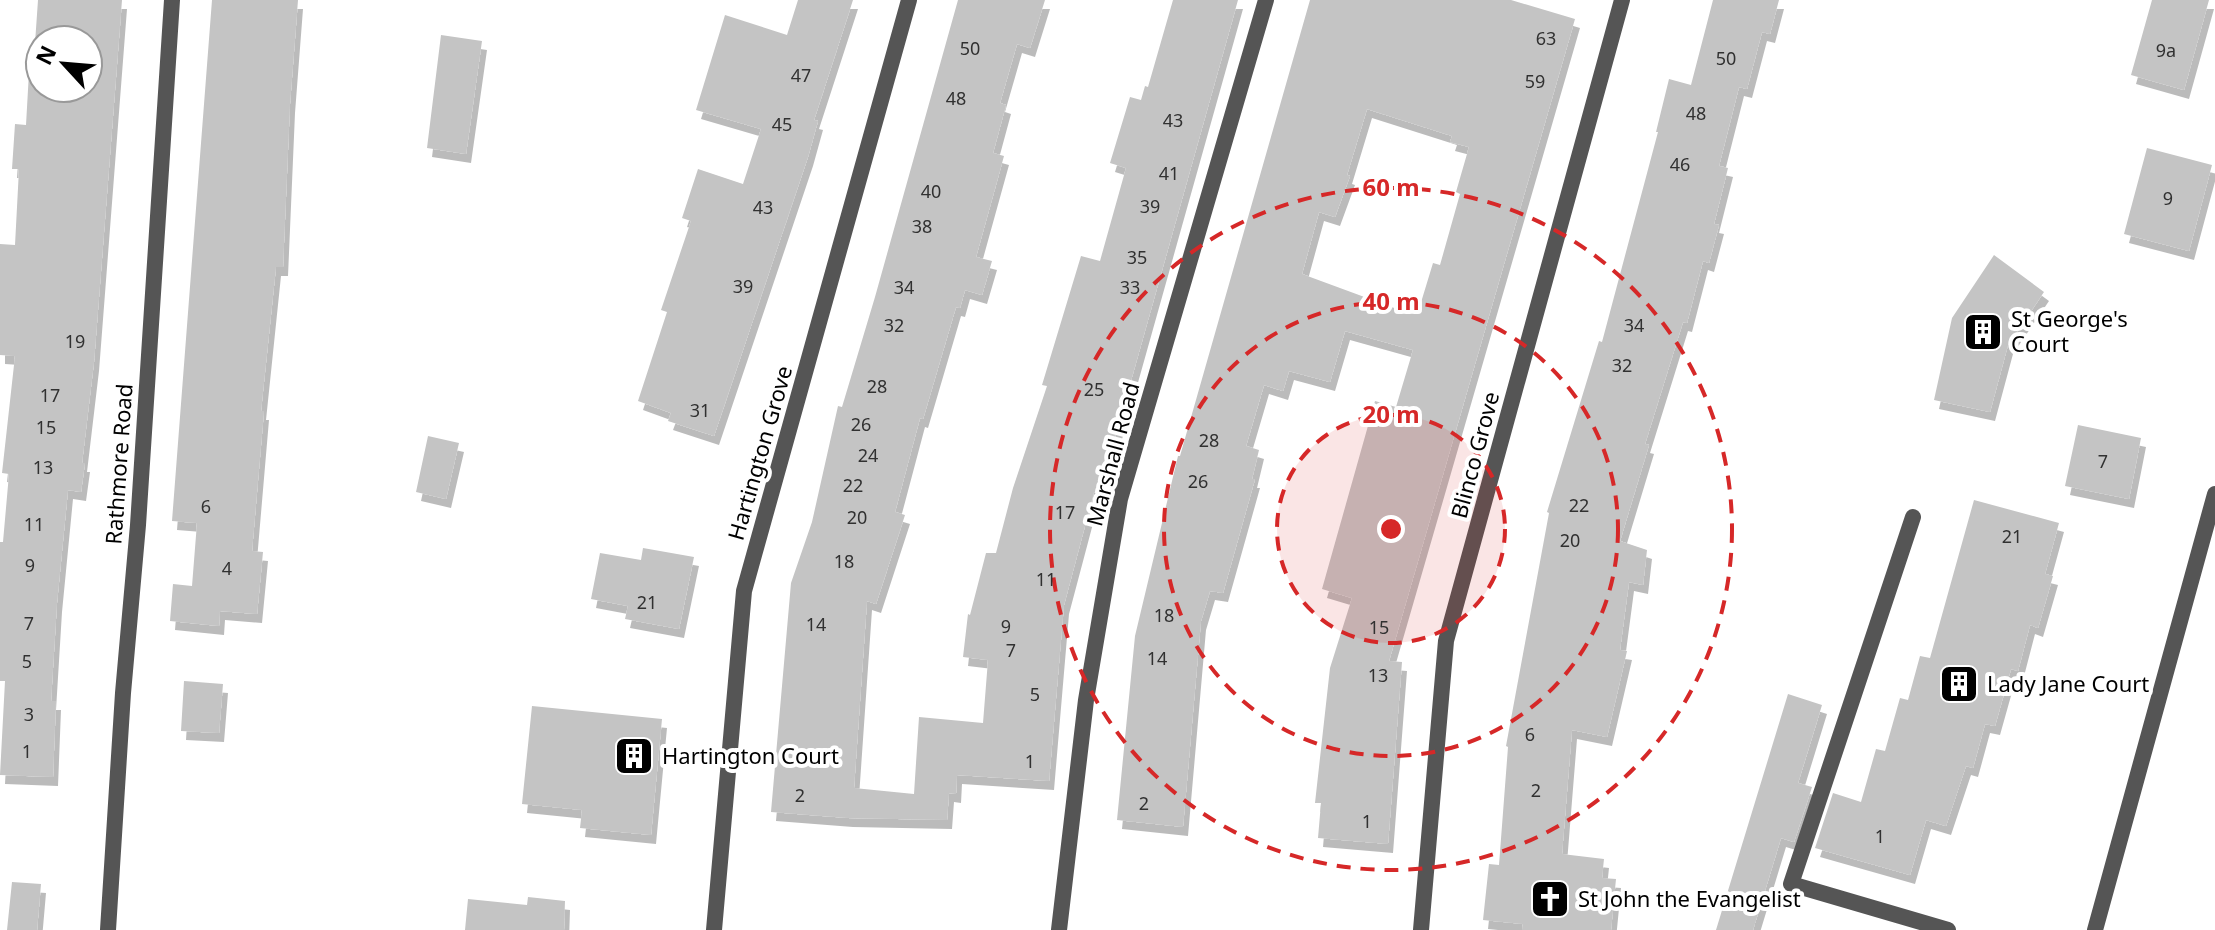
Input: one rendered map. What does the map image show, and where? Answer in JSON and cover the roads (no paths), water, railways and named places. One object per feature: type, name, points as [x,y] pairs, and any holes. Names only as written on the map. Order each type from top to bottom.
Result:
[{"type":"street","name":"Rathmore Road","points":[[108,930],[172,0]]},
{"type":"street","name":"Hartington Grove","points":[[714,930],[744,591],[909,0]]},
{"type":"street","name":"Marshall Road","points":[[1059,930],[1086,700],[1120,499],[1266,0]]},
{"type":"street","name":"Blinco Grove","points":[[1421,930],[1446,641],[1622,0]]},
{"type":"street","points":[[2095,930],[2215,494]]},
{"type":"street","points":[[1913,517],[1791,884],[1948,930]]},
{"type":"place","name":"St George's Court","points":[[1983,332]]},
{"type":"place","name":"Lady Jane Court","points":[[1959,684]]},
{"type":"place","name":"Hartington Court","points":[[634,756]]},
{"type":"place","name":"St John the Evangelist","points":[[1550,899]]}]
